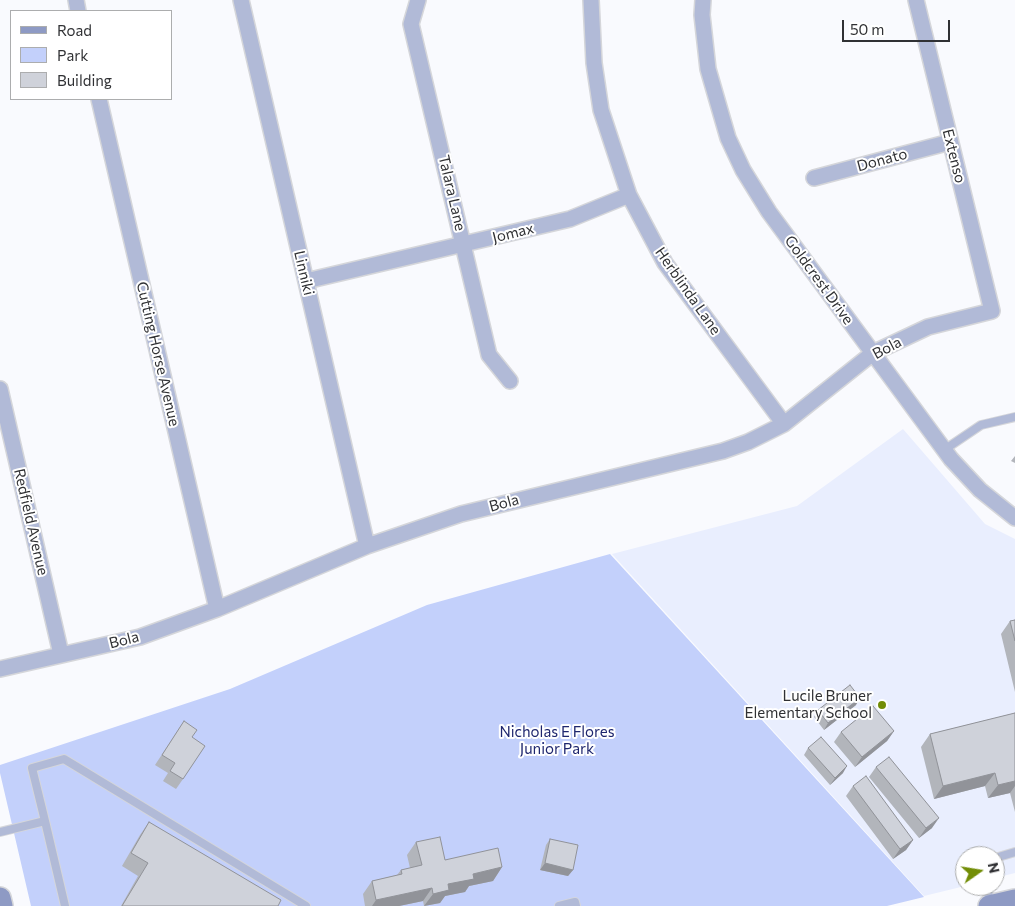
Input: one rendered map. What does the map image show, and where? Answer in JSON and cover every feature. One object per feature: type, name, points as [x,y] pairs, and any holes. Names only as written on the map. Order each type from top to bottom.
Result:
[{"type":"main road","points":[[0,898],[2,906]]},
{"type":"main road","points":[[989,906],[1015,900]]},
{"type":"street","name":"Linniki","points":[[241,0],[367,546]]},
{"type":"street","name":"Talara Lane","points":[[418,0],[411,24],[489,355],[510,381]]},
{"type":"street","name":"Herblinda Lane","points":[[592,0],[594,63],[601,110],[629,195],[665,263],[784,424]]},
{"type":"street","name":"Goldcrest Drive","points":[[703,0],[702,15],[708,69],[728,138],[743,170],[769,212],[944,450],[980,490],[1015,518]]},
{"type":"street","name":"Extenso","points":[[916,0],[992,311]]},
{"type":"street","name":"Cutting Horse Avenue","points":[[99,100],[217,609]]},
{"type":"street","name":"Donato","points":[[814,178],[950,142]]},
{"type":"street","name":"Jomax","points":[[306,281],[570,219],[629,195]]},
{"type":"street","name":"Bola","points":[[0,669],[140,637],[217,609],[367,546],[470,512],[723,450],[748,442],[784,424],[873,354],[928,327],[992,311]]},
{"type":"street","name":"Redfield Avenue","points":[[0,389],[61,654]]},
{"type":"lane","points":[[944,450],[981,425],[1015,416]]},
{"type":"lane","points":[[65,906],[32,768],[64,759],[306,906]]},
{"type":"lane","points":[[0,832],[45,821]]},
{"type":"lane","points":[[559,906],[575,902],[576,906]]},
{"type":"shaded area","name":"Lucile Bruner Elementary School","points":[[903,429],[985,524],[1015,539],[1015,873],[1005,876],[1005,846],[955,846],[955,888],[924,896],[612,554],[797,506]]},
{"type":"green space","name":"Nicholas E Flores Junior Park","points":[[610,554],[924,897],[887,906],[31,906],[0,773],[0,765],[230,689],[427,605]]},
{"type":"building","points":[[1015,620],[1015,641],[1010,621]]},
{"type":"building","points":[[850,685],[860,698],[828,723],[818,710]]},
{"type":"building","points":[[873,706],[894,731],[862,757],[841,732]]},
{"type":"building","points":[[1015,713],[1015,781],[998,785],[995,773],[943,786],[930,734]]},
{"type":"building","points":[[184,721],[197,730],[192,737],[205,746],[183,779],[170,771],[175,763],[162,755]]},
{"type":"building","points":[[821,737],[847,766],[835,778],[808,748]]},
{"type":"building","points":[[889,757],[939,818],[926,828],[876,767]]},
{"type":"building","points":[[866,776],[913,840],[900,849],[853,786]]},
{"type":"building","points":[[149,822],[281,900],[278,906],[122,906],[148,863],[131,853]]},
{"type":"building","points":[[440,837],[445,860],[498,848],[502,867],[473,874],[474,879],[448,884],[449,890],[433,894],[432,888],[376,900],[372,881],[402,874],[401,870],[422,865],[416,842]]},
{"type":"building","points":[[550,839],[578,845],[573,870],[545,863]]},
{"type":"place","name":"Lucile Bruner Elementary School","points":[[882,705]]}]
